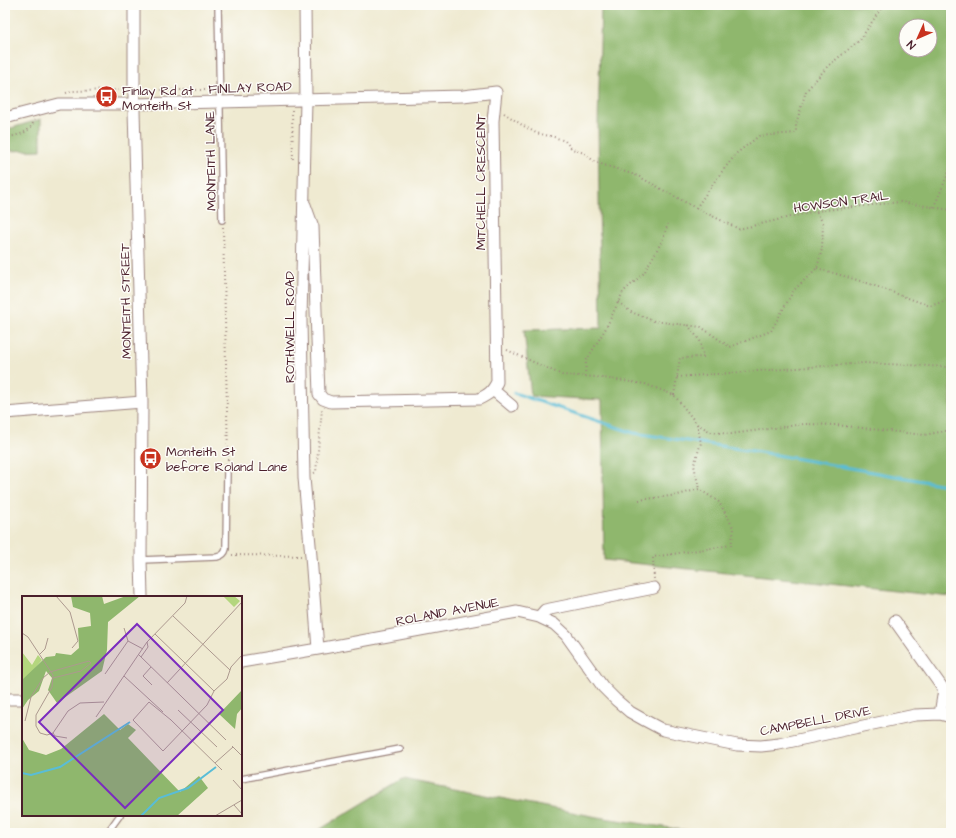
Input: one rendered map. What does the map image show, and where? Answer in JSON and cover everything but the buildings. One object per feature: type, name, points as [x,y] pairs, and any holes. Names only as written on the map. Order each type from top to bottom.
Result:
[{"type":"street","name":"MONTEITH STREET","points":[[134,5],[134,104],[142,402],[142,596]]},
{"type":"street","name":"ROTHWELL ROAD","points":[[305,5],[306,100],[301,320],[304,478],[318,649]]},
{"type":"street","name":"MITCHELL CRESCENT","points":[[306,100],[463,96],[496,92],[492,121],[496,345],[496,382],[493,390]]},
{"type":"street","name":"FINLAY ROAD","points":[[5,118],[60,104],[134,104],[306,100]]},
{"type":"street","points":[[304,205],[312,227],[319,394],[323,400],[331,402],[479,399],[486,396],[493,390],[512,406]]},
{"type":"street","points":[[5,414],[142,402]]},
{"type":"street","points":[[540,617],[545,610],[654,588]]},
{"type":"street","name":"ROLAND AVENUE","points":[[242,662],[517,612],[540,617]]},
{"type":"street","name":"CAMPBELL DRIVE","points":[[540,617],[554,624],[566,635],[603,687],[616,700],[630,712],[663,730],[737,745],[760,746],[779,744],[915,715],[940,714],[951,717]]},
{"type":"street","points":[[895,621],[944,690],[940,714]]},
{"type":"street","points":[[5,699],[22,699]]},
{"type":"lane","name":"MONTEITH LANE","points":[[218,5],[222,220]]},
{"type":"lane","points":[[141,560],[217,557],[223,555],[226,549],[227,468]]},
{"type":"lane","points":[[242,779],[400,749]]},
{"type":"lane","points":[[107,833],[119,816]]},
{"type":"path","points":[[696,208],[737,153],[759,136],[796,133],[796,124],[806,91],[828,66],[860,40],[885,5]]},
{"type":"path","points":[[951,77],[951,85]]},
{"type":"path","name":"HOWSON TRAIL","points":[[494,106],[536,133],[554,136],[565,141],[572,149],[584,153],[595,162],[638,176],[692,206],[739,229],[816,211],[900,202],[951,210]]},
{"type":"path","points":[[5,138],[29,130],[34,124],[37,109]]},
{"type":"path","points":[[934,207],[951,164]]},
{"type":"path","points":[[618,302],[631,312],[654,321],[701,327],[730,347],[771,331],[794,290],[817,268],[822,249],[823,222],[816,211]]},
{"type":"path","points":[[222,220],[228,456],[227,468]]},
{"type":"path","points":[[585,376],[586,361],[606,328],[623,292],[644,273],[662,242],[668,224]]},
{"type":"path","points":[[817,268],[867,283],[930,306],[951,299]]},
{"type":"path","points":[[674,395],[680,358],[703,357],[700,341],[688,325]]},
{"type":"path","points":[[496,345],[562,375],[596,377],[646,384],[674,395],[697,424],[711,432],[731,434],[804,424],[836,425],[924,435],[951,430]]},
{"type":"path","points":[[677,377],[864,363],[951,367]]},
{"type":"path","points":[[316,472],[323,400]]},
{"type":"path","points":[[654,588],[653,557],[731,545],[734,529],[719,502],[699,489],[694,465],[701,443],[697,424]]},
{"type":"path","points":[[639,500],[678,495],[699,489]]},
{"type":"path","points":[[223,555],[311,556]]},
{"type":"green space","points":[[601,5],[951,5],[951,597],[604,560],[602,400],[531,396],[524,330],[601,328],[598,126]]},
{"type":"green space","points":[[41,119],[41,150],[5,151],[5,130]]},
{"type":"green space","points":[[403,779],[597,817],[704,833],[314,833]]},
{"type":"waterway","points":[[514,393],[634,433],[760,452],[951,486]]},
{"type":"place","name":"Finlay Rd at Monteith St","points":[[107,97]]},
{"type":"place","name":"Monteith St before Roland Lane","points":[[151,458]]}]
